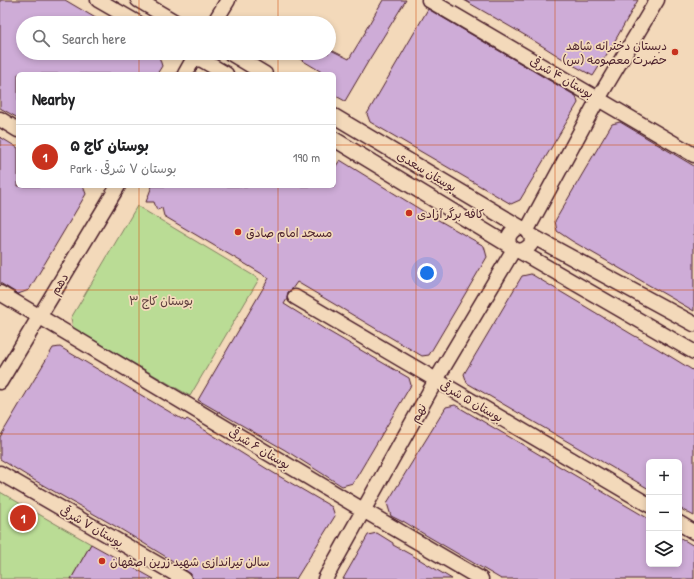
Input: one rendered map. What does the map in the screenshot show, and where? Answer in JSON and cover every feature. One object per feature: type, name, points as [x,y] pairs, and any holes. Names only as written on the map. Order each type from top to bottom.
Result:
[{"type":"street","points":[[98,0],[126,16]]},
{"type":"street","points":[[138,0],[165,16]]},
{"type":"street","points":[[218,16],[228,0]]},
{"type":"street","name":"بوستان ۴ شرقی","points":[[429,0],[694,155]]},
{"type":"street","points":[[526,231],[516,228],[510,232],[508,239],[514,249],[526,249],[531,244],[526,231],[598,99],[657,0]]},
{"type":"street","points":[[187,72],[196,60]]},
{"type":"street","points":[[205,60],[223,72]]},
{"type":"street","points":[[241,60],[261,72]]},
{"type":"street","name":"بوستان سعدی","points":[[336,117],[526,231],[694,324]]},
{"type":"street","points":[[0,119],[16,129]]},
{"type":"street","name":"بوستان سعدی","points":[[336,140],[514,249],[694,352]]},
{"type":"street","name":"دهم","points":[[0,382],[116,188]]},
{"type":"street","name":"نهم","points":[[325,579],[436,380],[514,249]]},
{"type":"street","name":"بوستان ۶ شرقی","points":[[0,293],[481,579]]},
{"type":"street","name":"بوستان ۵ شرقی","points":[[295,297],[646,503]]},
{"type":"street","name":"بوستان ۷ شرقی","points":[[0,473],[184,579]]},
{"type":"street","points":[[682,525],[694,532]]},
{"type":"green space","name":"بوستان کاج ۳","points":[[137,206],[259,279],[190,396],[73,328],[71,318]]},
{"type":"green space","points":[[0,492],[91,544],[71,579],[0,579]]},
{"type":"building","points":[[0,0],[65,0],[92,16],[16,16],[16,60],[160,60],[162,66],[158,72],[16,72],[16,117],[0,108]]},
{"type":"building","points":[[383,0],[406,0],[345,101],[336,96],[336,72],[322,72],[302,60],[336,60],[336,52],[349,59]]},
{"type":"building","points":[[464,0],[638,0],[593,76]]},
{"type":"building","points":[[428,9],[576,96],[578,103],[520,200],[511,204],[370,122],[367,114]]},
{"type":"building","points":[[620,122],[694,166],[694,311],[557,231],[555,221],[612,124]]},
{"type":"building","points":[[0,137],[16,147],[16,188],[84,188],[86,194],[29,290],[18,294],[0,283]]},
{"type":"building","points":[[340,160],[426,213],[484,246],[487,257],[429,355],[422,356],[297,282],[288,292],[287,299],[284,304],[409,378],[411,385],[353,483],[342,486],[285,450],[198,400],[269,278],[164,216],[162,208],[157,210],[154,202],[146,202],[151,188],[336,188],[336,166]]},
{"type":"building","points":[[531,274],[694,371],[694,516],[682,510],[682,459],[646,459],[646,487],[467,383],[464,374],[522,276]]},
{"type":"building","points":[[60,347],[185,421],[187,419],[272,472],[332,507],[335,516],[296,579],[192,579],[191,574],[185,570],[186,569],[0,459],[0,437],[53,348]]},
{"type":"building","points":[[455,405],[646,517],[646,567],[682,567],[682,539],[694,546],[694,579],[501,579],[403,521],[391,516],[387,503],[446,407]]},
{"type":"building","points":[[377,533],[393,543],[393,545],[452,579],[343,579],[368,535]]},
{"type":"building","name":"سالن تیراندازی شهید زرین اصفهان","points":[[91,544],[154,579],[71,579]]},
{"type":"place","name":"دبستان دخترانه شاهد حضرت معصومه (س)","points":[[675,52]]},
{"type":"place","name":"کافه برگر آزادی","points":[[409,213]]},
{"type":"place","name":"مسجد امام صادق","points":[[238,232]]},
{"type":"place","name":"بوستان کاج ۵","points":[[23,518]]},
{"type":"place","name":"سالن تیراندازی شهید زرین اصفهان","points":[[102,561]]}]
